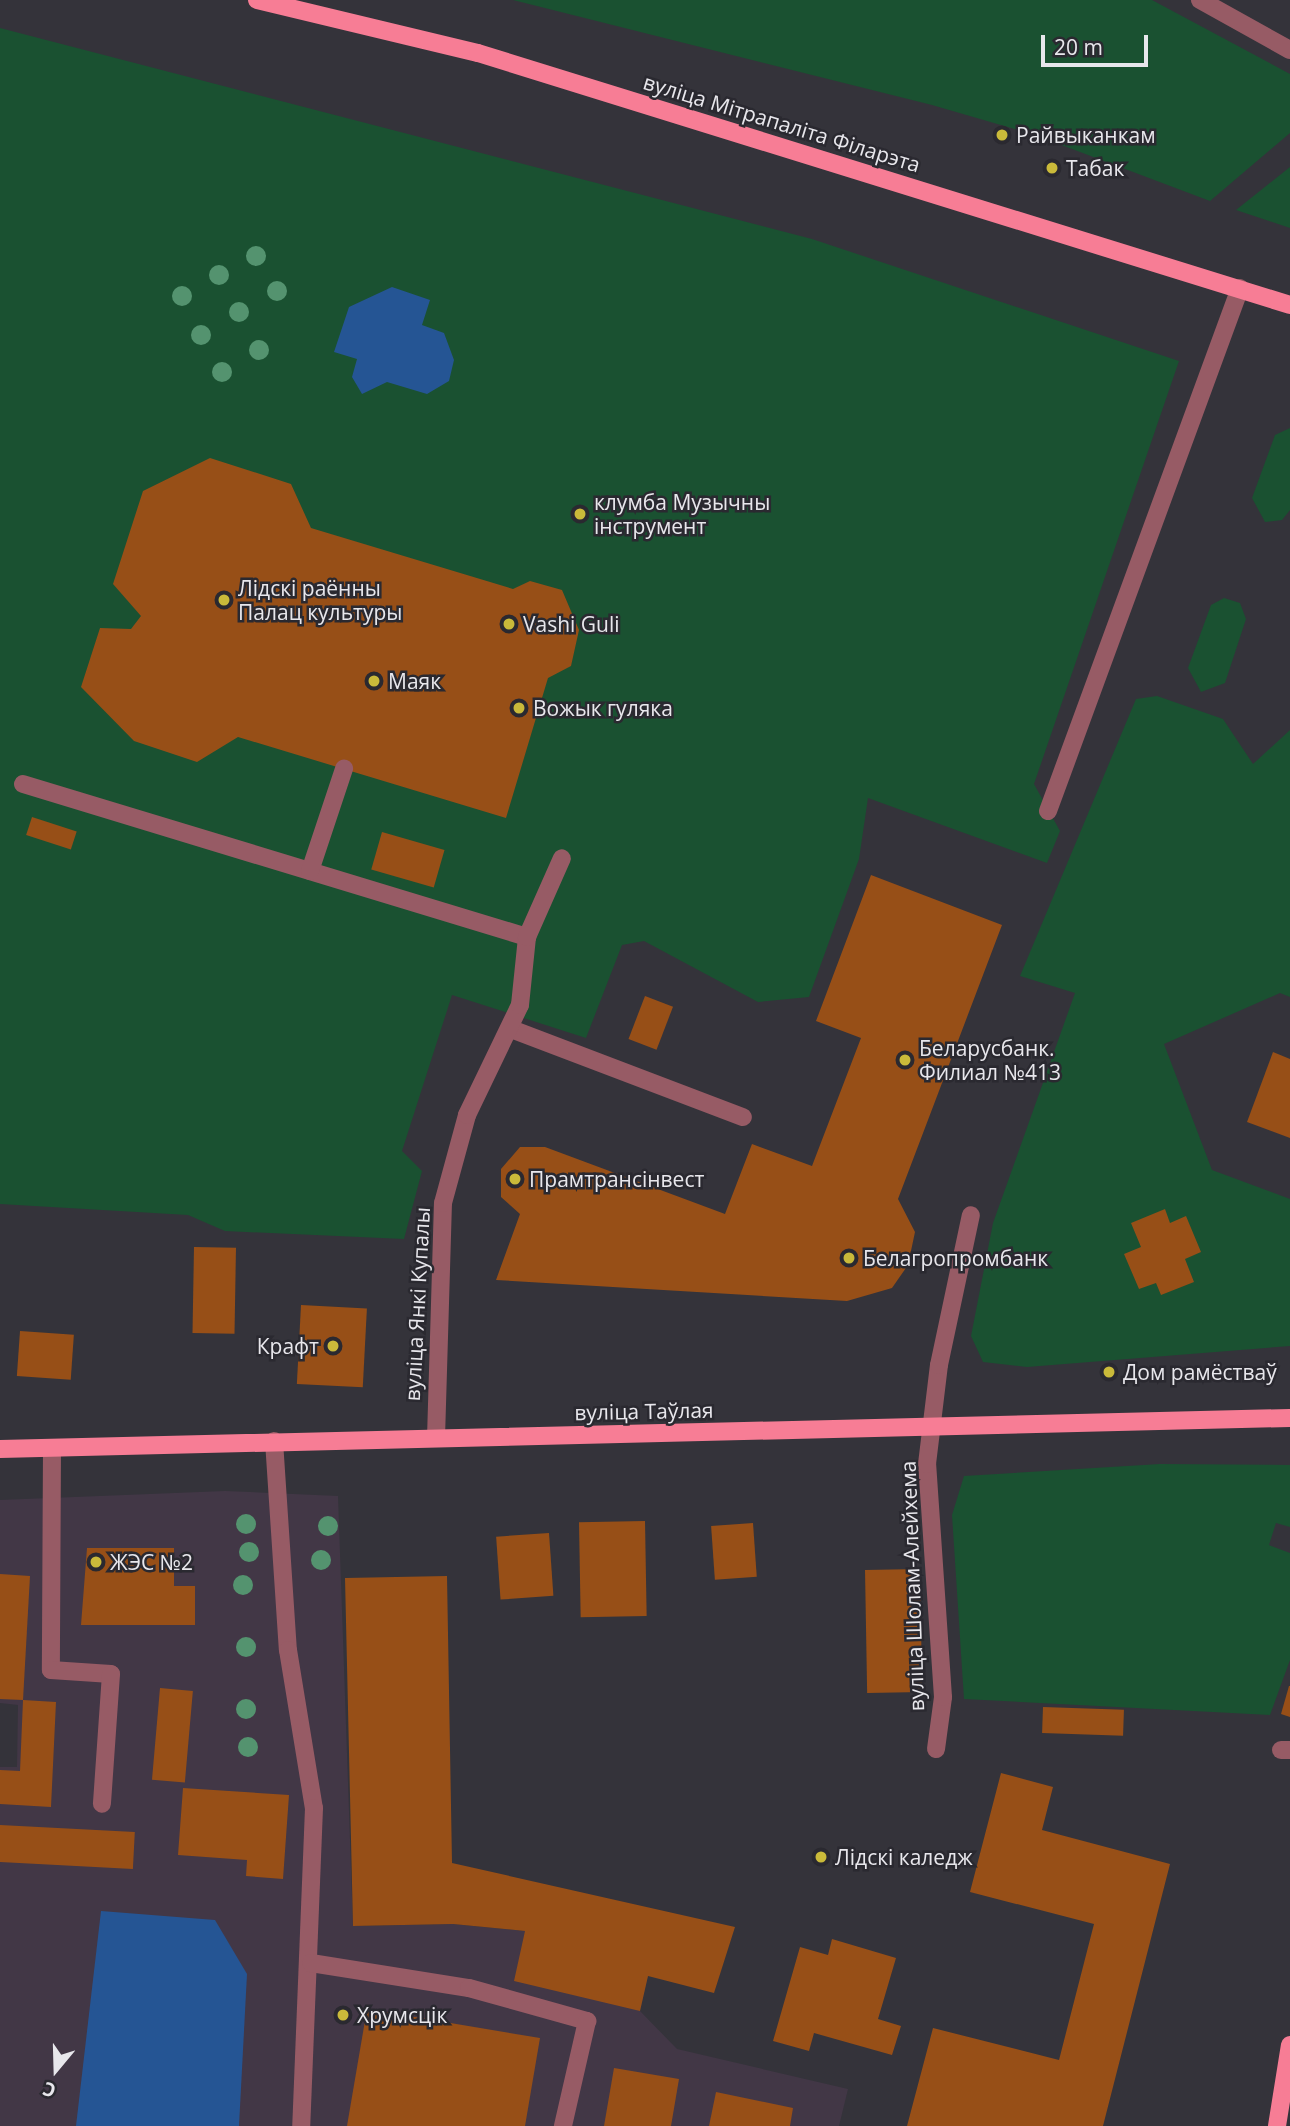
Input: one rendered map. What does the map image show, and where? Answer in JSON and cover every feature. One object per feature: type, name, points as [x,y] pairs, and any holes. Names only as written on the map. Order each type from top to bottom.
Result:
[{"type":"main road","name":"вуліца Мітрапаліта Філарэта","points":[[257,0],[478,53],[1290,304]]},
{"type":"main road","name":"вуліца Таўлая","points":[[0,1449],[1290,1418]]},
{"type":"main road","points":[[1277,2126],[1290,2045]]},
{"type":"street","points":[[1200,0],[1290,50]]},
{"type":"street","points":[[1048,811],[1240,288]]},
{"type":"street","points":[[310,871],[344,769]]},
{"type":"street","points":[[23,784],[527,937]]},
{"type":"street","name":"вуліца Янкі Купалы","points":[[436,1438],[443,1203],[467,1115],[511,1029],[520,1005],[527,937],[562,858]]},
{"type":"street","points":[[511,1029],[743,1117]]},
{"type":"street","name":"вуліца Шолам-Алейхема","points":[[936,1749],[943,1697],[927,1464],[971,1215]]},
{"type":"street","points":[[274,1441],[288,1650],[314,1808],[311,1963],[301,2126]]},
{"type":"street","points":[[52,1448],[51,1670],[111,1674],[102,1804]]},
{"type":"street","points":[[311,1963],[469,1988],[587,2021],[564,2126]]},
{"type":"shaded area","points":[[225,1491],[338,1496],[353,1926],[453,1924],[525,1931],[651,1962],[640,2011],[677,2049],[848,2089],[839,2126],[0,2126],[0,1767],[17,1767],[18,1705],[0,1703],[0,1500]]},
{"type":"green space","points":[[513,0],[1152,0],[1290,74],[1290,133],[1210,201],[1035,135],[932,105]]},
{"type":"green space","points":[[0,28],[812,239],[1179,361],[1034,784],[1060,831],[1047,863],[868,798],[859,859],[809,997],[758,1002],[644,941],[622,945],[586,1038],[452,995],[402,1151],[422,1171],[404,1239],[225,1231],[188,1215],[0,1204]]},
{"type":"green space","points":[[1290,167],[1290,228],[1236,210]]},
{"type":"green space","points":[[1290,428],[1290,510],[1282,520],[1265,522],[1252,498],[1275,435]]},
{"type":"green space","points":[[1224,598],[1240,603],[1246,619],[1225,683],[1201,692],[1188,668],[1211,605]]},
{"type":"green space","points":[[1157,696],[1223,719],[1253,764],[1290,730],[1290,997],[1280,993],[1164,1044],[1212,1170],[1290,1199],[1290,1346],[1027,1367],[983,1362],[971,1336],[993,1223],[1075,993],[1020,976],[1136,699]]},
{"type":"green space","points":[[1160,1464],[1290,1465],[1290,1527],[1276,1523],[1269,1545],[1290,1553],[1290,1660],[1270,1715],[964,1699],[952,1515],[964,1476]]},
{"type":"water","points":[[392,287],[430,300],[422,325],[444,333],[454,360],[449,381],[427,394],[387,382],[362,394],[352,377],[357,359],[334,352],[349,307]]},
{"type":"water","points":[[101,1911],[215,1920],[247,1974],[239,2126],[76,2126]]},
{"type":"building","points":[[210,458],[291,484],[311,528],[513,589],[530,581],[562,590],[579,630],[571,666],[548,678],[506,818],[238,737],[197,762],[134,741],[81,687],[100,628],[131,629],[141,616],[113,584],[143,491]]},
{"type":"building","points":[[32,817],[77,832],[71,850],[26,835]]},
{"type":"building","points":[[382,832],[444,850],[434,887],[371,869]]},
{"type":"building","points":[[871,875],[1002,925],[898,1199],[915,1232],[908,1265],[892,1288],[847,1301],[496,1280],[520,1214],[501,1197],[501,1169],[520,1147],[545,1147],[725,1214],[752,1144],[812,1166],[861,1038],[816,1021]]},
{"type":"building","points":[[645,996],[673,1007],[657,1050],[629,1039]]},
{"type":"building","points":[[1273,1052],[1290,1059],[1290,1138],[1247,1122]]},
{"type":"building","points":[[1165,1209],[1170,1223],[1186,1216],[1201,1252],[1185,1259],[1194,1282],[1161,1295],[1156,1283],[1139,1289],[1124,1254],[1141,1247],[1131,1223]]},
{"type":"building","points":[[194,1247],[236,1248],[234,1334],[192,1333]]},
{"type":"building","points":[[301,1305],[367,1308],[363,1387],[297,1384]]},
{"type":"building","points":[[20,1331],[74,1335],[71,1380],[17,1376]]},
{"type":"building","points":[[645,1521],[647,1616],[581,1617],[579,1522]]},
{"type":"building","points":[[753,1523],[757,1577],[715,1580],[711,1526]]},
{"type":"building","points":[[549,1533],[553,1596],[501,1600],[496,1537]]},
{"type":"building","points":[[87,1548],[174,1548],[174,1586],[195,1586],[195,1625],[81,1625]]},
{"type":"building","points":[[920,1569],[922,1692],[867,1693],[865,1570]]},
{"type":"building","points":[[0,1574],[30,1576],[23,1700],[0,1699]]},
{"type":"building","points":[[447,1576],[452,1863],[735,1927],[714,1993],[648,1976],[640,2011],[514,1981],[525,1931],[453,1924],[353,1926],[345,1578]]},
{"type":"building","points":[[1290,1686],[1290,1717],[1281,1714]]},
{"type":"building","points":[[160,1688],[193,1691],[185,1783],[152,1780]]},
{"type":"building","points":[[23,1700],[56,1702],[51,1807],[0,1804],[0,1770],[20,1771]]},
{"type":"building","points":[[1043,1707],[1124,1710],[1123,1736],[1042,1733]]},
{"type":"building","points":[[1001,1773],[1053,1787],[1042,1830],[1170,1864],[1103,2126],[907,2126],[933,2028],[1059,2060],[1094,1924],[970,1892]]},
{"type":"building","points":[[183,1788],[289,1795],[283,1879],[246,1876],[247,1860],[178,1855]]},
{"type":"building","points":[[0,1825],[135,1832],[133,1869],[0,1862]]},
{"type":"building","points":[[832,1939],[896,1958],[878,2019],[901,2026],[892,2055],[814,2033],[809,2051],[773,2041],[800,1947],[828,1955]]},
{"type":"building","points":[[367,2009],[540,2038],[525,2126],[347,2126]]},
{"type":"building","points":[[614,2068],[679,2079],[671,2126],[604,2126]]},
{"type":"building","points":[[716,2092],[793,2108],[790,2126],[709,2126]]},
{"type":"place","name":"Райвыканкам","points":[[1002,135]]},
{"type":"place","name":"Табак","points":[[1052,168]]},
{"type":"place","name":"клумба Музычны інструмент","points":[[580,514]]},
{"type":"place","name":"Лідскі раённы Палац культуры","points":[[224,600]]},
{"type":"place","name":"Vashi Guli","points":[[509,624]]},
{"type":"place","name":"Маяк","points":[[374,681]]},
{"type":"place","name":"Вожык гуляка","points":[[519,708]]},
{"type":"place","name":"Беларусбанк. Филиал №413","points":[[905,1060]]},
{"type":"place","name":"Прамтрансінвест","points":[[515,1179]]},
{"type":"place","name":"Белагропромбанк","points":[[849,1258]]},
{"type":"place","name":"Крафт","points":[[333,1346]]},
{"type":"place","name":"Дом рамёстваў","points":[[1109,1372]]},
{"type":"place","name":"ЖЭС №2","points":[[96,1562]]},
{"type":"place","name":"Лідскі каледж","points":[[821,1857]]},
{"type":"place","name":"Хрумсцік","points":[[343,2015]]}]
